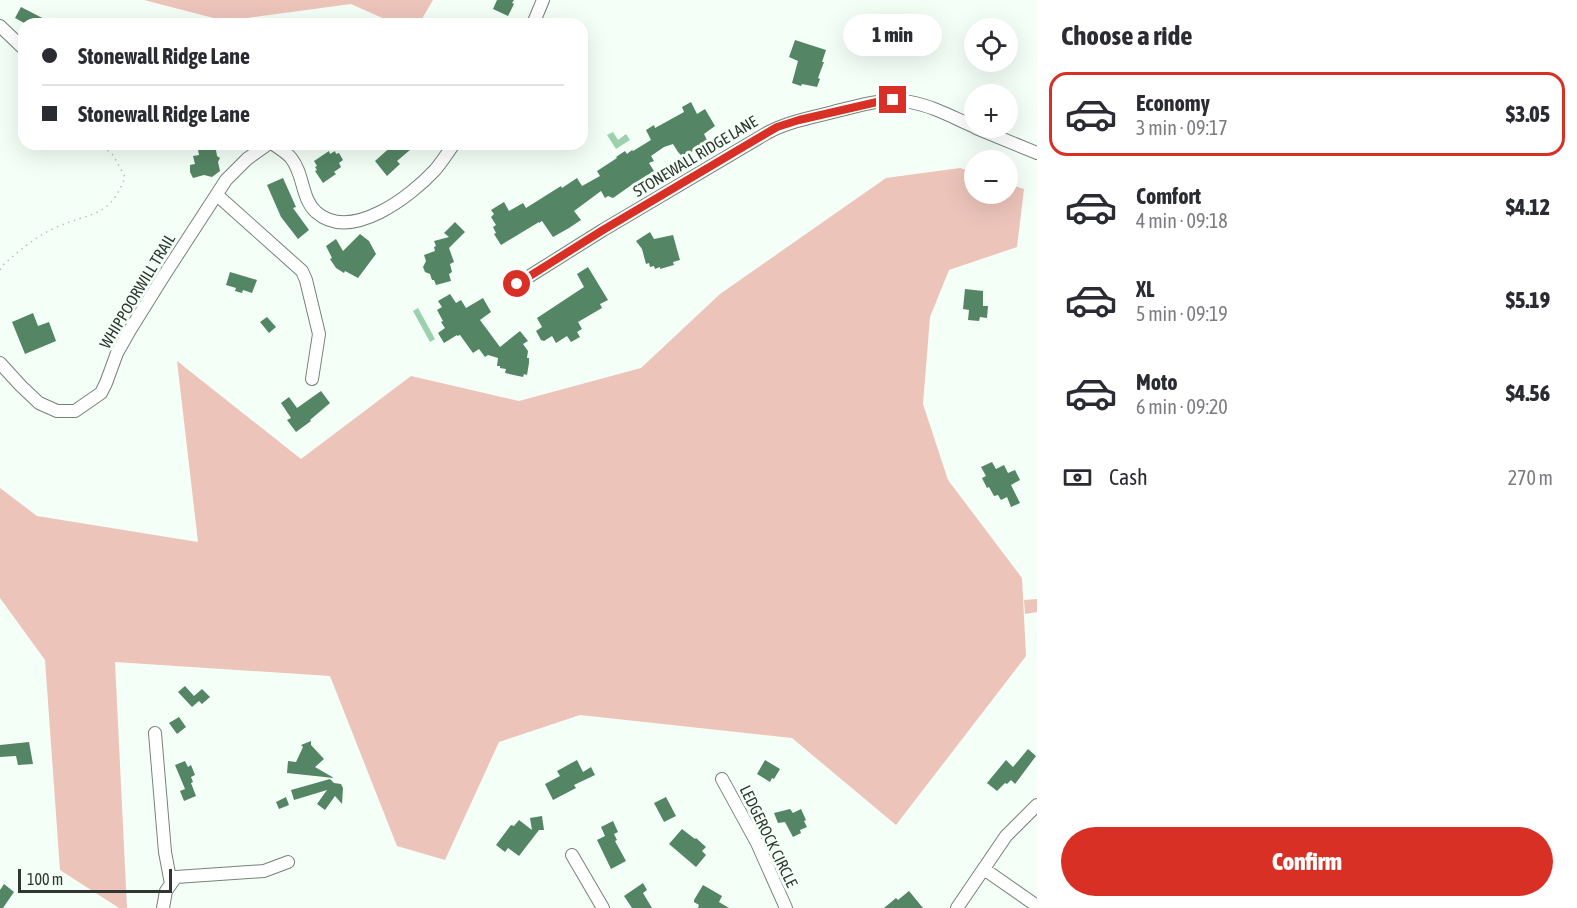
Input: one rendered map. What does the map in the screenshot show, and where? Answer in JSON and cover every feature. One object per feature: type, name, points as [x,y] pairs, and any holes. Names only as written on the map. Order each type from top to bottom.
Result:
[{"type":"street","points":[[535,18],[543,0]]},
{"type":"street","points":[[0,26],[18,43]]},
{"type":"street","name":"STONEWALL RIDGE LANE","points":[[517,284],[777,127],[893,100],[924,106],[964,122]]},
{"type":"street","name":"STONEWALL RIDGE LANE","points":[[1002,138],[1037,153]]},
{"type":"street","name":"WHIPPOORWILL TRAIL","points":[[0,363],[39,403],[57,411],[75,411],[101,393],[117,353],[130,330],[226,180],[260,150]]},
{"type":"street","points":[[281,150],[291,157],[300,173],[306,195],[316,212],[332,221],[345,222],[363,220],[386,210],[435,170],[450,150]]},
{"type":"street","points":[[217,195],[302,271],[319,334],[312,379]]},
{"type":"street","points":[[155,733],[165,852],[171,884]]},
{"type":"street","name":"LEDGEROCK CIRCLE","points":[[722,779],[757,843],[786,908]]},
{"type":"street","points":[[957,908],[1006,836],[1037,806]]},
{"type":"street","points":[[572,855],[603,908]]},
{"type":"street","points":[[163,908],[166,891],[176,877],[264,871],[288,862]]},
{"type":"street","points":[[984,869],[1037,906]]},
{"type":"path","points":[[0,270],[28,243],[57,227],[104,210],[119,194],[126,177],[113,155],[107,150]]},
{"type":"shaded area","points":[[144,0],[433,0],[422,18],[382,18],[351,4],[247,18],[213,18]]},
{"type":"shaded area","points":[[613,132],[618,140],[626,134],[630,140],[616,149],[607,135]]},
{"type":"shaded area","points":[[960,168],[964,169],[964,204],[1018,204],[1018,187],[1024,189],[1017,247],[949,270],[930,317],[923,404],[948,480],[1022,578],[1026,656],[896,825],[792,738],[580,715],[499,742],[445,860],[397,846],[330,676],[115,662],[127,908],[119,908],[60,870],[45,660],[0,598],[0,488],[37,516],[198,542],[177,361],[301,459],[411,376],[519,401],[641,368],[720,294],[886,178]]},
{"type":"shaded area","points":[[418,308],[435,339],[430,342],[413,311]]},
{"type":"shaded area","points":[[1037,599],[1037,612],[1025,614],[1024,600]]},
{"type":"building","points":[[497,0],[514,0],[508,16],[493,9]]},
{"type":"building","points":[[21,7],[42,18],[18,20],[15,18]]},
{"type":"building","points":[[795,40],[826,50],[817,87],[792,83],[798,61],[789,57]]},
{"type":"building","points":[[691,102],[697,114],[705,109],[715,126],[704,134],[708,142],[691,152],[693,154],[685,159],[673,144],[664,147],[651,156],[654,161],[649,163],[654,171],[641,179],[642,182],[635,186],[633,184],[613,198],[608,196],[605,198],[601,191],[574,211],[581,220],[569,228],[553,237],[542,221],[501,245],[494,234],[496,233],[493,227],[496,225],[491,217],[494,214],[491,210],[504,202],[509,211],[523,203],[526,208],[577,178],[582,186],[600,176],[597,171],[625,151],[627,154],[651,140],[646,130],[654,125],[655,128],[684,112],[682,107]]},
{"type":"building","points":[[198,150],[216,150],[220,158],[218,162],[220,171],[212,177],[204,175],[193,178],[190,165],[195,164],[193,156],[199,155]]},
{"type":"building","points":[[387,150],[410,150],[397,161],[400,164],[387,176],[375,161]]},
{"type":"building","points":[[329,151],[330,154],[335,151],[336,154],[339,153],[343,160],[339,163],[341,167],[334,172],[336,174],[323,183],[315,171],[317,166],[314,161]]},
{"type":"building","points":[[283,178],[296,207],[293,208],[309,230],[298,239],[281,217],[267,185]]},
{"type":"building","points":[[455,222],[465,232],[449,248],[454,262],[450,264],[451,281],[436,285],[423,267],[426,261],[424,255],[435,251],[434,241],[449,237],[444,233]]},
{"type":"building","points":[[650,232],[654,239],[673,235],[680,260],[673,262],[674,265],[660,269],[660,267],[655,269],[654,266],[650,267],[649,263],[646,264],[642,249],[636,241]]},
{"type":"building","points":[[360,234],[369,241],[376,254],[358,278],[336,268],[326,246],[336,239],[343,251]]},
{"type":"building","points":[[588,267],[608,300],[600,304],[602,308],[578,322],[582,329],[577,332],[580,337],[571,342],[567,336],[556,343],[552,336],[544,341],[541,340],[536,331],[542,327],[537,318],[584,287],[577,274]]},
{"type":"building","points":[[230,272],[257,280],[252,293],[243,290],[242,293],[235,291],[236,288],[226,285]]},
{"type":"building","points":[[965,289],[983,291],[983,306],[988,306],[987,318],[980,317],[979,321],[968,320],[969,310],[963,309]]},
{"type":"building","points":[[450,294],[456,303],[461,300],[466,308],[483,298],[491,312],[480,320],[500,347],[520,331],[528,341],[523,344],[528,351],[527,358],[529,358],[527,375],[524,374],[523,377],[505,373],[506,369],[497,366],[498,358],[488,355],[485,357],[479,349],[473,353],[460,335],[444,343],[438,333],[445,328],[437,310],[442,307],[438,301]]},
{"type":"building","points":[[33,313],[38,326],[49,322],[56,341],[25,354],[12,322]]},
{"type":"building","points":[[267,317],[276,327],[269,333],[260,322]]},
{"type":"building","points":[[321,391],[330,403],[296,432],[287,420],[291,418],[281,403],[289,397],[297,408]]},
{"type":"building","points":[[992,462],[996,469],[1004,465],[1008,473],[1015,470],[1020,480],[1011,485],[1020,503],[1011,507],[1007,497],[1001,500],[998,495],[994,496],[989,487],[987,488],[982,478],[986,476],[981,467]]},
{"type":"building","points":[[185,686],[194,696],[202,689],[210,697],[202,704],[199,701],[192,707],[178,692]]},
{"type":"building","points":[[179,717],[186,727],[177,734],[169,723]]},
{"type":"building","points":[[311,741],[311,745],[324,759],[315,767],[334,778],[287,773],[288,761],[296,762],[303,747],[301,745]]},
{"type":"building","points":[[29,742],[33,764],[18,765],[16,756],[0,757],[0,745]]},
{"type":"building","points":[[1028,749],[1036,756],[1015,784],[1011,780],[997,791],[987,783],[1006,760],[1013,767]]},
{"type":"building","points":[[577,760],[583,772],[591,767],[595,775],[574,785],[576,788],[553,800],[545,784],[560,776],[557,771]]},
{"type":"building","points":[[765,760],[780,769],[770,782],[757,774]]},
{"type":"building","points":[[185,761],[188,767],[191,765],[195,775],[191,777],[193,782],[191,783],[196,796],[184,801],[180,791],[185,789],[175,765]]},
{"type":"building","points":[[330,779],[334,783],[341,784],[343,788],[342,804],[335,796],[325,810],[317,804],[327,790],[294,800],[291,790]]},
{"type":"building","points":[[286,797],[289,805],[279,809],[276,802]]},
{"type":"building","points":[[666,797],[676,816],[664,822],[654,803]]},
{"type":"building","points":[[790,809],[793,813],[801,809],[807,827],[793,837],[785,822],[778,823],[774,813]]},
{"type":"building","points":[[542,816],[544,830],[539,830],[519,856],[508,848],[505,852],[496,845],[511,825],[514,826],[519,820],[532,830],[530,818]]},
{"type":"building","points":[[613,821],[618,832],[614,834],[617,840],[615,841],[626,861],[611,869],[597,840],[605,836],[601,827]]},
{"type":"building","points":[[682,829],[706,847],[702,851],[706,855],[696,867],[669,844]]},
{"type":"building","points":[[643,883],[647,890],[643,893],[652,908],[632,908],[624,896]]},
{"type":"building","points":[[4,884],[14,892],[3,908],[0,908],[0,890]]},
{"type":"building","points":[[703,885],[722,896],[719,902],[729,908],[698,908],[699,905],[694,900]]},
{"type":"building","points":[[909,891],[923,908],[884,908],[896,898],[898,900]]},
{"type":"route","points":[[517,284],[777,127],[799,120],[893,100]]}]
